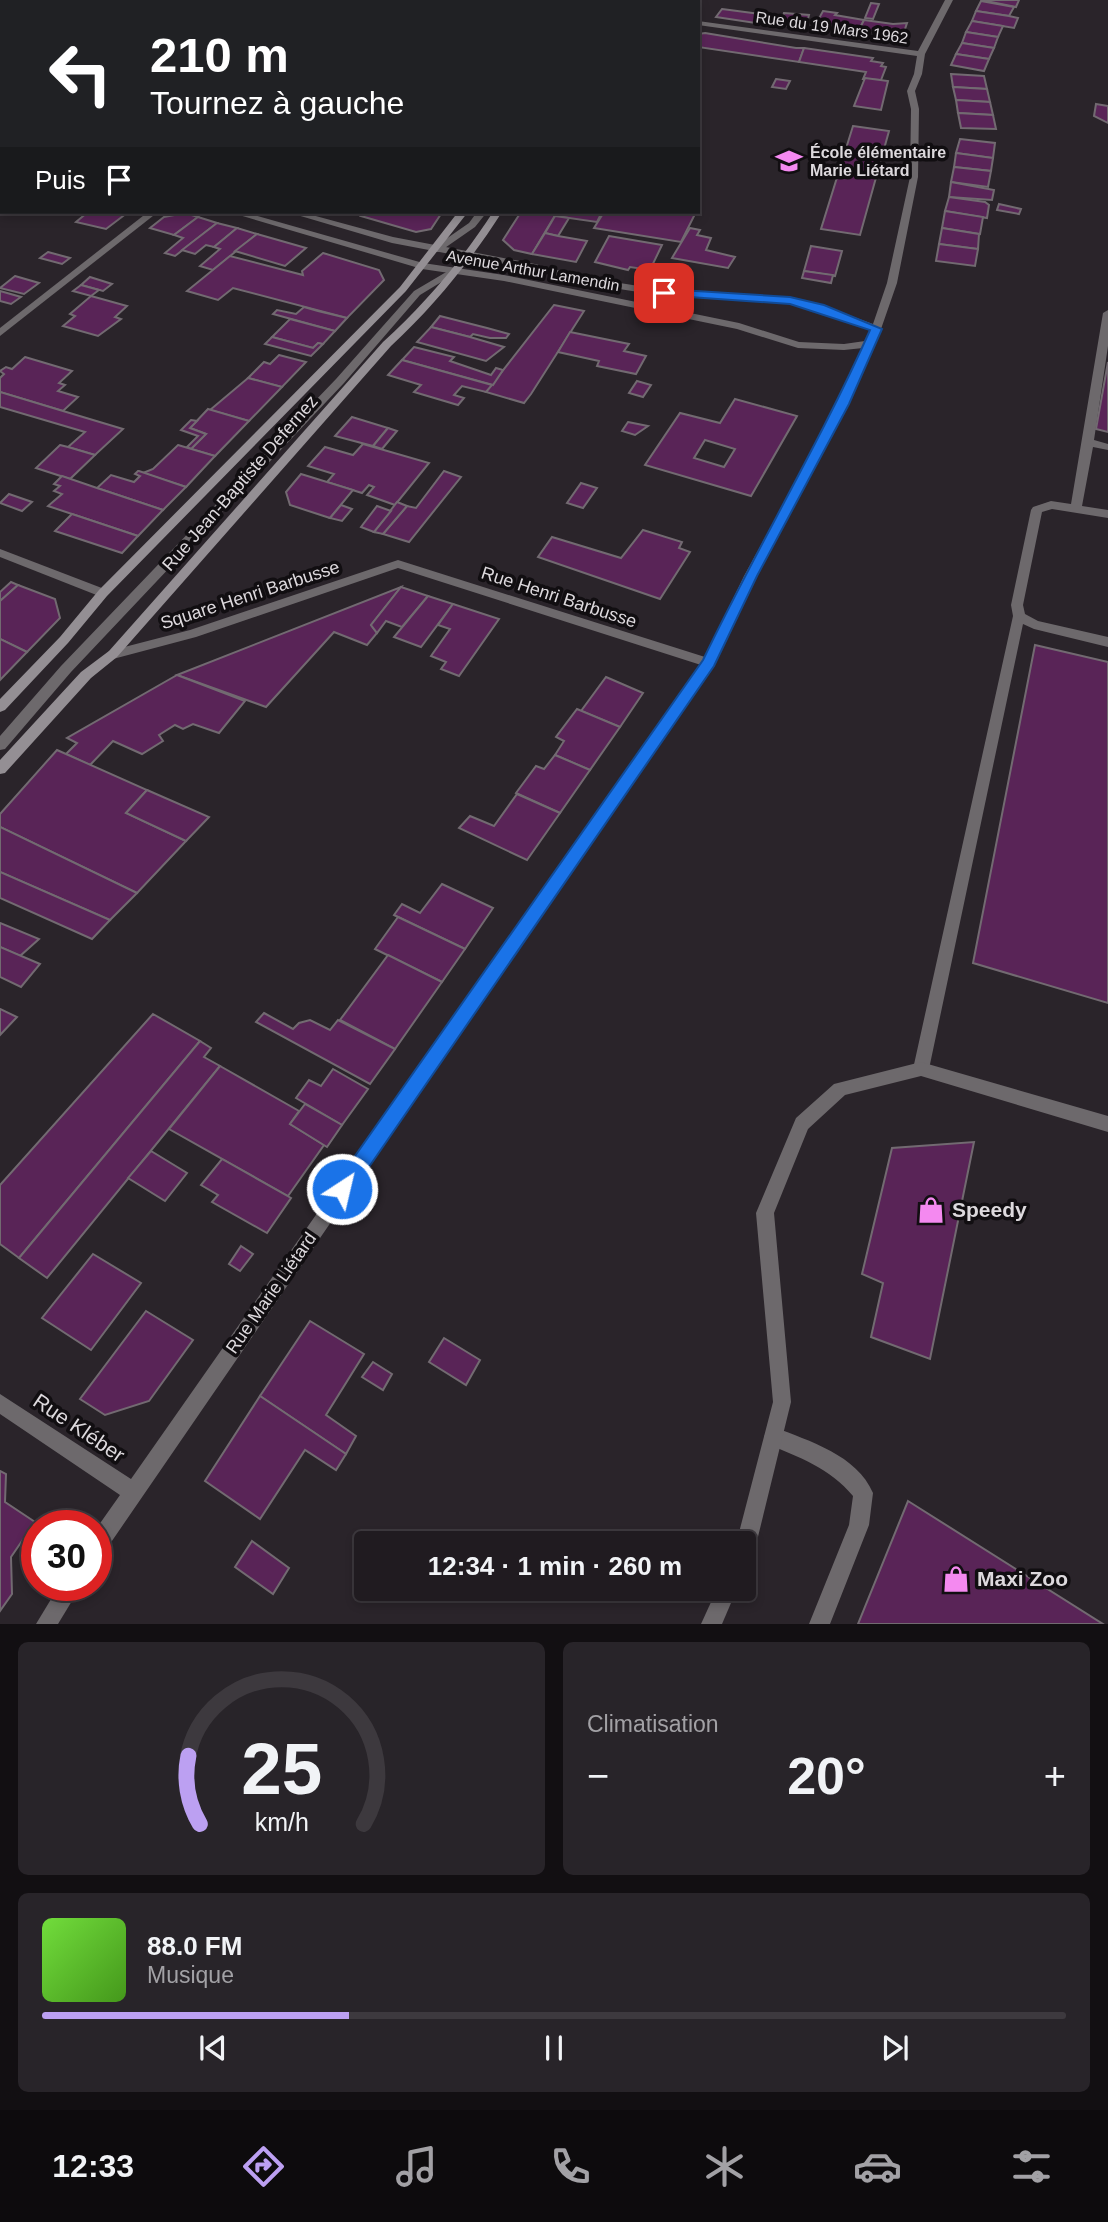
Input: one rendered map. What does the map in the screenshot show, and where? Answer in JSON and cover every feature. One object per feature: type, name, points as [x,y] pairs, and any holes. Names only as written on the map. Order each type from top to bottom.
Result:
[{"type":"main road","name":"Rue Jean-Baptiste Defernez","points":[[0,707],[64,640],[103,593],[285,412],[422,266],[462,214]]},
{"type":"main road","name":"Rue Jean-Baptiste Defernez","points":[[0,769],[86,675],[113,654],[457,270],[496,214]]},
{"type":"street","name":"Rue Marie Liétard","points":[[112,1523],[709,663],[750,576],[843,404],[876,329],[892,283],[914,177],[915,132],[911,91],[918,74],[920,54],[949,0]]},
{"type":"street","name":"Rue du 19 Mars 1962","points":[[700,23],[920,54]]},
{"type":"street","points":[[0,333],[150,214]]},
{"type":"street","name":"Avenue Arthur Lamendin","points":[[241,214],[422,266],[457,270],[739,326],[798,345],[844,347],[870,344]]},
{"type":"street","points":[[300,214],[436,250],[555,272],[580,280],[664,293],[790,300],[876,329]]},
{"type":"street","points":[[436,250],[472,225],[480,214]]},
{"type":"street","points":[[0,746],[66,669],[340,381],[417,293],[457,270]]},
{"type":"street","points":[[1076,507],[1108,313]]},
{"type":"street","points":[[1088,442],[1108,447]]},
{"type":"street","points":[[920,1069],[1019,617],[1017,605],[1037,510],[1051,505],[1108,514]]},
{"type":"street","points":[[0,553],[103,593]]},
{"type":"street","name":"Square Henri Barbusse","points":[[113,654],[192,634],[398,565]]},
{"type":"street","name":"Rue Henri Barbusse","points":[[398,565],[709,663]]},
{"type":"street","points":[[1019,617],[1034,625],[1108,642]]},
{"type":"street","points":[[750,1531],[782,1402],[765,1213],[802,1124],[840,1088],[920,1069],[1108,1124]]},
{"type":"street","name":"Rue Kléber","points":[[0,1403],[133,1492]]},
{"type":"street","points":[[774,1437],[827,1458],[851,1476],[863,1493],[859,1525],[818,1623]]},
{"type":"street","points":[[46,1623],[61,1601]]},
{"type":"street","points":[[711,1623],[721,1601]]},
{"type":"building","points":[[981,0],[1019,0],[1016,7]]},
{"type":"building","points":[[981,1],[1014,7],[1009,16],[976,11]]},
{"type":"building","points":[[871,3],[879,4],[873,19],[865,18]]},
{"type":"building","points":[[722,9],[783,17],[783,27],[716,17]]},
{"type":"building","points":[[823,11],[864,20],[859,30],[817,22]]},
{"type":"building","points":[[976,11],[1018,18],[1014,28],[972,21]]},
{"type":"building","points":[[784,13],[809,15],[806,27],[781,25]]},
{"type":"building","points":[[864,20],[907,23],[903,35],[859,30]]},
{"type":"building","points":[[972,21],[1003,26],[998,37],[966,32]]},
{"type":"building","points":[[966,32],[998,37],[994,48],[962,43]]},
{"type":"building","points":[[700,34],[804,48],[799,62],[700,47]]},
{"type":"building","points":[[962,43],[994,48],[989,59],[956,54]]},
{"type":"building","points":[[804,48],[873,58],[871,61],[883,63],[881,66],[886,67],[881,80],[863,79],[866,72],[799,62]]},
{"type":"building","points":[[956,54],[989,59],[984,71],[951,65]]},
{"type":"building","points":[[951,74],[984,76],[987,89],[953,87]]},
{"type":"building","points":[[865,78],[888,81],[881,110],[854,106]]},
{"type":"building","points":[[776,79],[790,81],[786,89],[772,87]]},
{"type":"building","points":[[953,87],[987,89],[990,102],[956,100]]},
{"type":"building","points":[[956,100],[990,102],[993,115],[958,113]]},
{"type":"building","points":[[1096,104],[1108,106],[1108,123],[1094,116]]},
{"type":"building","points":[[958,113],[993,115],[996,129],[961,128]]},
{"type":"building","points":[[853,126],[889,131],[860,235],[821,229]]},
{"type":"building","points":[[960,139],[995,143],[993,158],[956,153]]},
{"type":"building","points":[[956,153],[993,158],[991,171],[954,167]]},
{"type":"building","points":[[954,167],[991,171],[988,187],[951,182]]},
{"type":"building","points":[[951,182],[994,190],[992,200],[949,197]]},
{"type":"building","points":[[949,197],[985,202],[989,205],[987,218],[945,211]]},
{"type":"building","points":[[999,204],[1021,209],[1019,214],[997,210]]},
{"type":"building","points":[[945,211],[983,217],[980,234],[942,228]]},
{"type":"building","points":[[86,214],[126,214],[106,229],[76,222]]},
{"type":"building","points":[[188,214],[198,217],[174,235],[150,228],[164,217]]},
{"type":"building","points":[[441,214],[431,229],[416,232],[361,216]]},
{"type":"building","points":[[520,214],[556,214],[532,254],[514,250],[503,240]]},
{"type":"building","points":[[556,214],[601,214],[597,222],[555,216]]},
{"type":"building","points":[[603,214],[695,214],[681,242],[594,228]]},
{"type":"building","points":[[555,216],[569,218],[558,236],[545,233]]},
{"type":"building","points":[[198,217],[217,223],[175,256],[165,253],[183,238],[174,235]]},
{"type":"building","points":[[217,223],[237,228],[214,247],[206,245],[195,254],[182,250]]},
{"type":"building","points":[[237,228],[257,234],[213,270],[200,266],[220,249],[214,247]]},
{"type":"building","points":[[690,228],[700,230],[697,235],[711,238],[706,250],[735,257],[728,268],[672,258]]},
{"type":"building","points":[[942,228],[979,234],[978,249],[939,244]]},
{"type":"building","points":[[545,233],[587,241],[576,262],[532,254]]},
{"type":"building","points":[[257,234],[306,248],[285,266],[235,251]]},
{"type":"building","points":[[609,236],[662,245],[650,270],[630,267],[628,270],[595,262]]},
{"type":"building","points":[[939,244],[978,249],[975,266],[936,261]]},
{"type":"building","points":[[811,246],[842,251],[835,276],[804,271]]},
{"type":"building","points":[[48,252],[70,258],[62,264],[40,258]]},
{"type":"building","points":[[323,253],[379,270],[384,280],[347,318],[233,288],[218,300],[187,291],[230,256],[303,275],[302,271]]},
{"type":"building","points":[[804,271],[833,275],[831,283],[802,278]]},
{"type":"building","points":[[15,276],[39,283],[24,294],[0,288]]},
{"type":"building","points":[[90,277],[112,284],[103,291],[81,285]]},
{"type":"building","points":[[81,285],[99,290],[91,296],[73,291]]},
{"type":"building","points":[[0,291],[21,297],[11,304],[0,301]]},
{"type":"building","points":[[91,296],[127,306],[115,317],[121,319],[98,336],[63,326],[75,316],[70,314]]},
{"type":"building","points":[[554,305],[584,311],[524,403],[486,392]]},
{"type":"building","points":[[304,307],[347,318],[335,331],[273,314],[277,310],[296,314]]},
{"type":"building","points":[[440,316],[509,334],[506,338],[473,334],[470,337],[431,327]]},
{"type":"building","points":[[290,319],[335,331],[323,344],[318,343],[313,348],[272,337]]},
{"type":"building","points":[[431,327],[504,347],[486,361],[417,342]]},
{"type":"building","points":[[570,332],[629,344],[624,351],[646,356],[636,374],[597,366],[599,361],[558,352]]},
{"type":"building","points":[[272,337],[313,348],[318,343],[323,344],[311,356],[265,344]]},
{"type":"building","points":[[414,347],[454,357],[450,361],[491,375],[496,368],[503,370],[493,385],[402,360]]},
{"type":"building","points":[[279,355],[306,362],[282,387],[248,378],[264,362],[270,364]]},
{"type":"building","points":[[25,357],[72,371],[59,383],[65,385],[58,391],[78,397],[63,411],[0,392],[0,378],[4,374],[0,371],[6,367],[12,369]]},
{"type":"building","points":[[402,360],[492,385],[486,392],[462,386],[454,395],[464,398],[458,405],[414,392],[421,385],[388,375]]},
{"type":"building","points":[[1108,362],[1108,432],[1096,429]]},
{"type":"building","points":[[248,378],[282,387],[249,421],[210,410]]},
{"type":"building","points":[[637,381],[651,385],[643,397],[629,393]]},
{"type":"building","points":[[0,392],[123,429],[95,455],[68,447],[85,432],[0,407]]},
{"type":"building","points":[[735,399],[797,416],[751,496],[645,465],[680,413],[720,423]],"holes":[[[705,440],[735,449],[724,467],[694,458]]]},
{"type":"building","points":[[208,409],[249,421],[215,456],[191,449],[206,434],[190,428]]},
{"type":"building","points":[[352,417],[388,428],[373,446],[335,436]]},
{"type":"building","points":[[191,420],[197,421],[190,428],[206,434],[191,449],[187,447],[198,436],[181,430]]},
{"type":"building","points":[[628,422],[648,426],[635,435],[622,431]]},
{"type":"building","points":[[388,428],[397,431],[382,449],[373,446]]},
{"type":"building","points":[[363,444],[429,463],[395,505],[367,495],[374,487],[369,485],[362,493],[327,482],[334,474],[308,466],[325,447],[353,455]]},
{"type":"building","points":[[60,445],[95,455],[70,479],[36,468]]},
{"type":"building","points":[[178,445],[215,456],[186,487],[143,473],[153,469]]},
{"type":"building","points":[[138,471],[186,487],[163,510],[97,488],[111,475],[134,482],[140,476],[135,474]]},
{"type":"building","points":[[444,471],[461,477],[409,542],[383,534],[407,506],[416,508]]},
{"type":"building","points":[[301,474],[353,490],[330,518],[290,505],[286,492]]},
{"type":"building","points":[[62,476],[163,510],[138,536],[48,506],[62,494],[54,491],[60,486],[54,484]]},
{"type":"building","points":[[581,483],[597,488],[583,508],[567,503]]},
{"type":"building","points":[[9,494],[32,502],[22,511],[0,503]]},
{"type":"building","points":[[397,502],[407,506],[383,534],[374,532]]},
{"type":"building","points":[[341,505],[352,509],[342,521],[330,518]]},
{"type":"building","points":[[377,506],[391,511],[374,532],[361,527]]},
{"type":"building","points":[[72,514],[138,536],[122,553],[55,531]]},
{"type":"building","points":[[643,530],[682,542],[679,548],[690,552],[660,599],[538,557],[552,537],[621,558]]},
{"type":"building","points":[[11,582],[18,585],[0,601],[0,592]]},
{"type":"building","points":[[18,585],[55,599],[60,618],[27,652],[0,639],[0,601]]},
{"type":"building","points":[[401,587],[371,625],[377,633],[367,645],[334,632],[266,707],[177,675]]},
{"type":"building","points":[[401,587],[428,596],[402,627],[386,621],[377,633],[371,625]]},
{"type":"building","points":[[428,596],[453,604],[421,647],[394,637]]},
{"type":"building","points":[[453,604],[499,619],[459,676],[441,669],[446,662],[431,656],[450,629],[438,625]]},
{"type":"building","points":[[0,639],[27,652],[0,680]]},
{"type":"building","points":[[1035,645],[1108,662],[1108,1003],[973,963]]},
{"type":"building","points":[[177,675],[245,701],[219,733],[193,724],[183,729],[175,725],[159,735],[163,741],[142,754],[113,741],[90,765],[66,754],[77,743],[67,738]]},
{"type":"building","points":[[606,677],[643,693],[620,727],[581,711]]},
{"type":"building","points":[[577,709],[620,727],[590,770],[555,755],[564,741],[556,737]]},
{"type":"building","points":[[57,750],[147,790],[126,813],[186,841],[137,893],[0,827],[0,814]]},
{"type":"building","points":[[555,755],[590,770],[560,813],[516,793],[536,766],[544,769]]},
{"type":"building","points":[[147,790],[209,817],[186,841],[126,813]]},
{"type":"building","points":[[517,794],[560,813],[527,860],[459,828],[470,816],[494,826]]},
{"type":"building","points":[[0,827],[137,893],[110,920],[0,872]]},
{"type":"building","points":[[0,872],[110,920],[92,939],[0,898]]},
{"type":"building","points":[[442,884],[493,908],[465,949],[394,915],[402,904],[420,913]]},
{"type":"building","points":[[398,917],[465,949],[442,982],[375,949]]},
{"type":"building","points":[[0,923],[39,939],[20,956],[0,947]]},
{"type":"building","points":[[0,947],[40,964],[21,987],[0,977]]},
{"type":"building","points":[[388,955],[442,982],[395,1049],[340,1020]]},
{"type":"building","points":[[0,1009],[17,1017],[0,1035]]},
{"type":"building","points":[[264,1013],[293,1029],[299,1023],[310,1020],[330,1030],[338,1020],[395,1049],[370,1084],[256,1022]]},
{"type":"building","points":[[153,1014],[200,1041],[19,1258],[0,1244],[0,1185]]},
{"type":"building","points":[[200,1041],[211,1048],[204,1057],[220,1066],[47,1278],[19,1258]]},
{"type":"building","points":[[220,1066],[299,1111],[290,1124],[324,1145],[288,1196],[169,1129]]},
{"type":"building","points":[[333,1069],[368,1089],[342,1125],[296,1098],[309,1080],[321,1086]]},
{"type":"building","points":[[305,1104],[342,1125],[327,1147],[290,1124]]},
{"type":"building","points":[[974,1142],[930,1359],[871,1337],[883,1283],[862,1274],[892,1148]]},
{"type":"building","points":[[151,1151],[187,1173],[165,1201],[128,1178]]},
{"type":"building","points":[[222,1159],[291,1198],[267,1233],[212,1202],[218,1195],[201,1185]]},
{"type":"building","points":[[241,1246],[253,1254],[240,1271],[229,1264]]},
{"type":"building","points":[[93,1254],[141,1283],[91,1350],[42,1318]]},
{"type":"building","points":[[146,1311],[193,1340],[149,1401],[105,1415],[80,1399]]},
{"type":"building","points":[[310,1321],[364,1354],[326,1415],[356,1436],[346,1454],[260,1396]]},
{"type":"building","points":[[444,1338],[480,1360],[466,1385],[429,1362]]},
{"type":"building","points":[[373,1362],[392,1374],[383,1390],[362,1377]]},
{"type":"building","points":[[260,1396],[346,1454],[336,1470],[305,1450],[260,1519],[205,1481]]},
{"type":"building","points":[[0,1471],[6,1474],[5,1502],[21,1513],[21,1542],[11,1557],[12,1594],[0,1611]]},
{"type":"building","points":[[908,1501],[1103,1624],[858,1624]]},
{"type":"building","points":[[252,1541],[289,1568],[273,1594],[235,1567]]},
{"type":"place","name":"École élémentaire Marie Liétard","points":[[789,161]]},
{"type":"place","name":"Speedy","points":[[931,1210]]},
{"type":"place","name":"Maxi Zoo","points":[[956,1579]]},
{"type":"route","points":[[342,1189],[709,663],[750,576],[782,522],[843,404],[876,329],[790,300],[664,293]]}]
